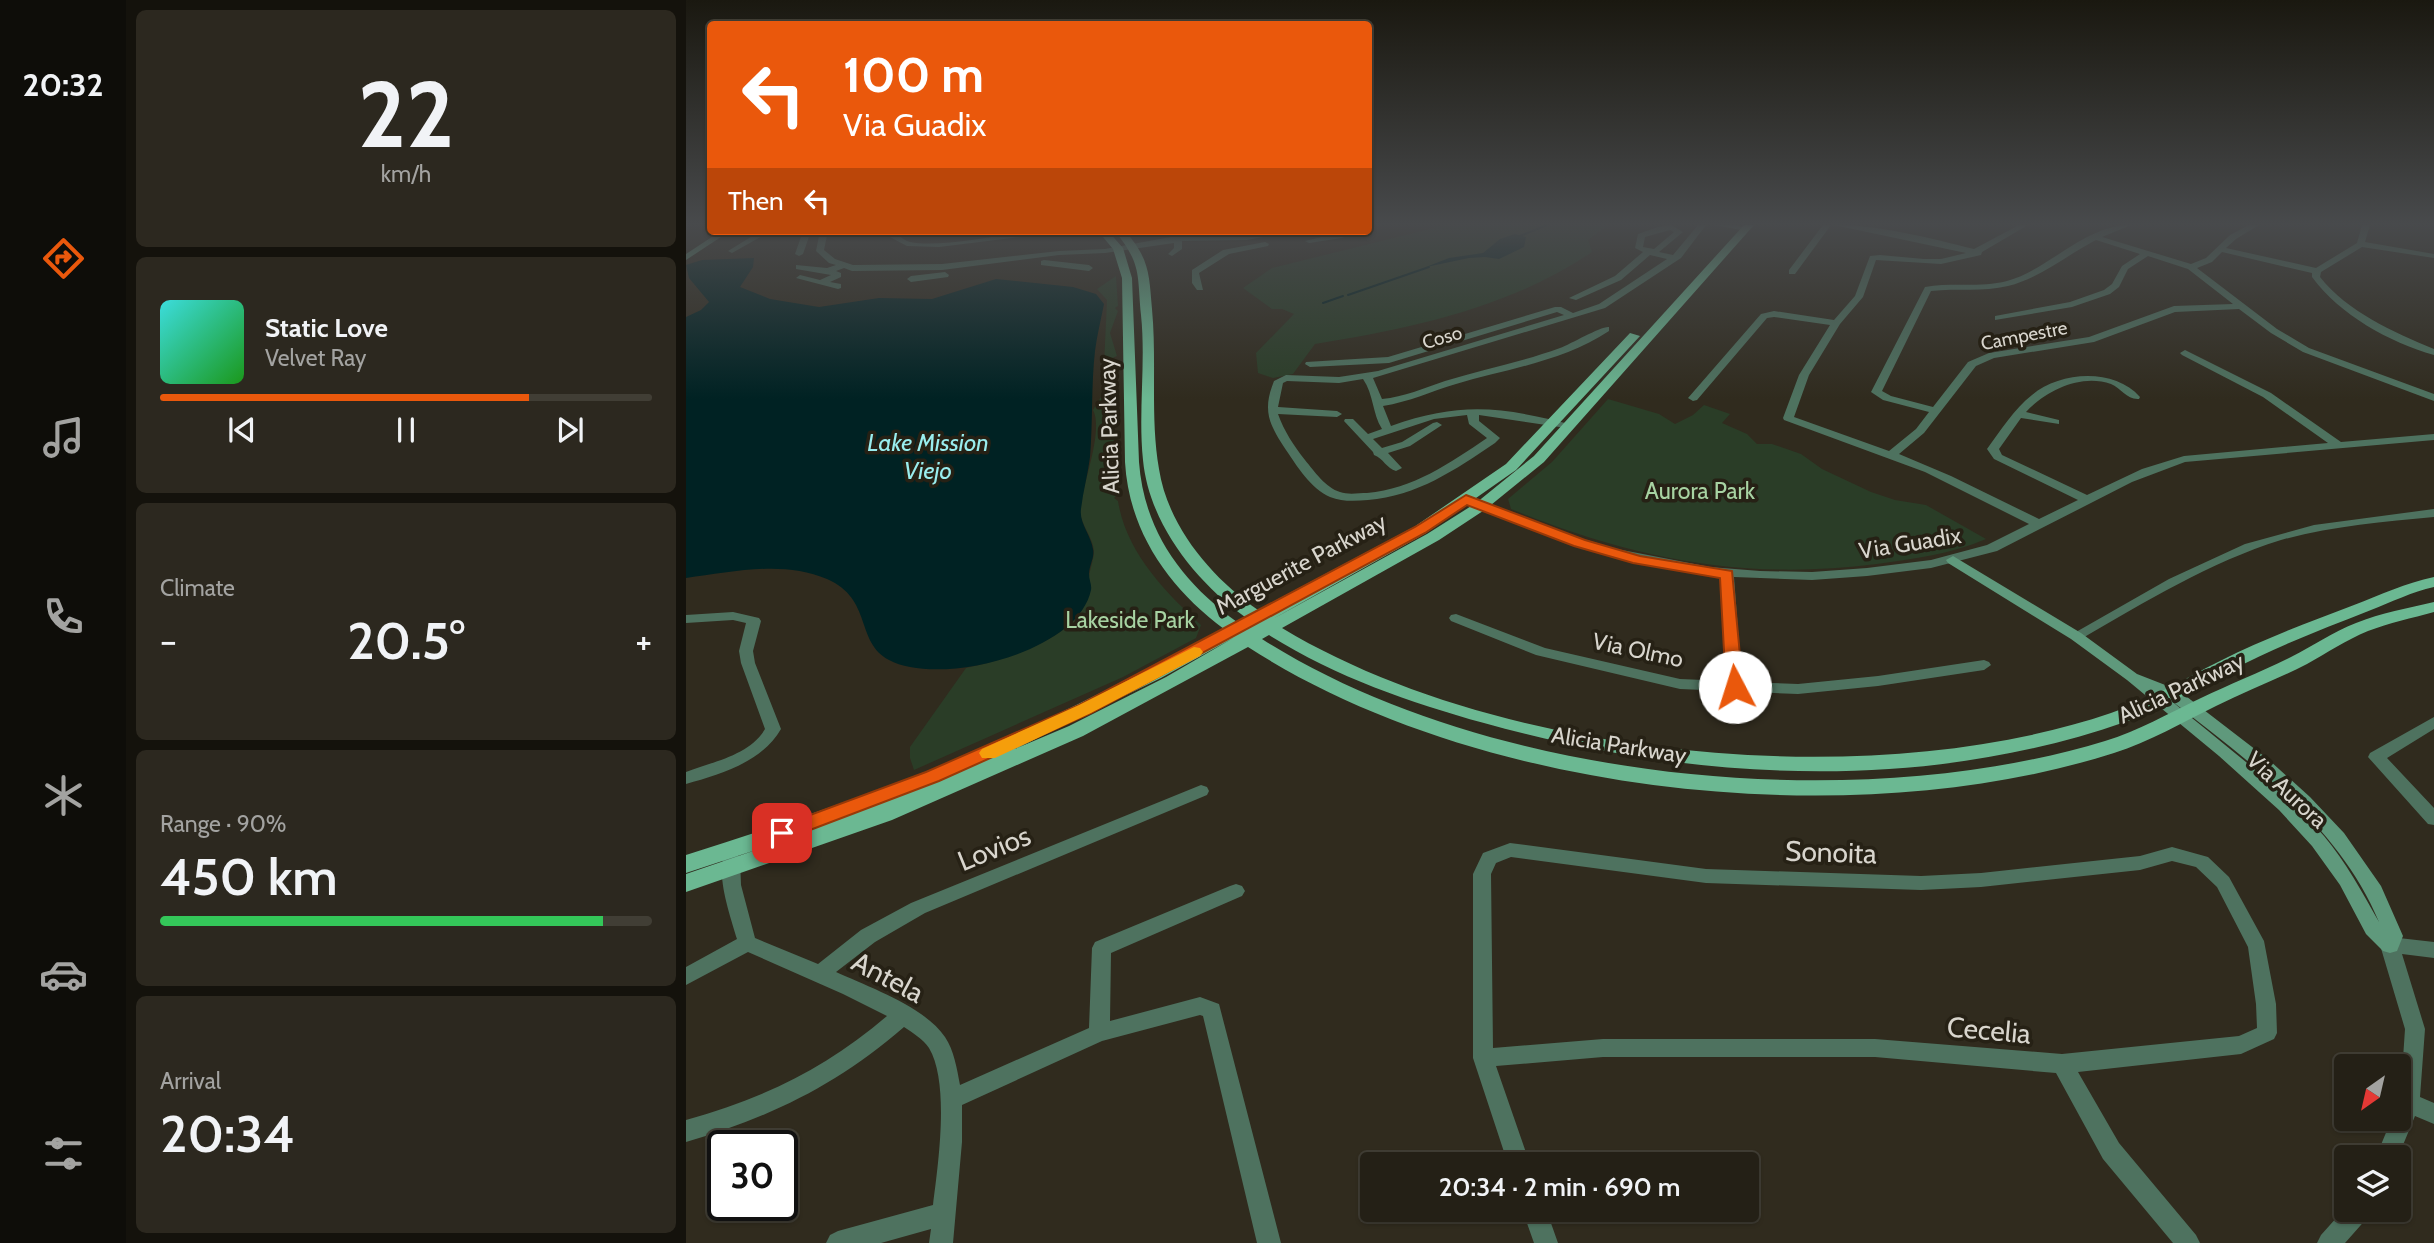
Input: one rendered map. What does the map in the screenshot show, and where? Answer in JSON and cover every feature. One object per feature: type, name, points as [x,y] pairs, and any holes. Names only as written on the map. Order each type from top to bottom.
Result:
[{"type":"main road","name":"Alicia Parkway","points":[[1128,283],[1134,497],[1147,531],[1167,564],[1202,603],[1283,661],[1356,698],[1448,733],[1542,758],[1694,782],[1834,787],[1968,776],[2110,747],[2362,627],[2434,607]]},
{"type":"main road","name":"Alicia Parkway","points":[[1145,283],[1150,365],[1150,449],[1155,485],[1170,522],[1204,569],[1264,623],[1330,664],[1423,699],[1548,736],[1691,759],[1757,764],[1821,764],[1947,755],[2059,735],[2144,707],[2290,636],[2434,582]]},
{"type":"main road","name":"Marguerite Parkway","points":[[1474,503],[1554,424],[1687,283]]},
{"type":"main road","name":"Marguerite Parkway","points":[[686,883],[818,821],[992,752],[1243,634],[1420,530],[1516,480],[1569,427],[1692,283]]},
{"type":"main road","name":"Marguerite Parkway","points":[[686,864],[731,860]]},
{"type":"street","points":[[820,283],[838,286]]},
{"type":"street","points":[[1196,283],[1200,288]]},
{"type":"street","points":[[1573,298],[1607,283]]},
{"type":"street","name":"Coso","points":[[1271,410],[1271,397],[1279,381],[1286,378],[1339,380],[1400,368],[1602,306],[1637,283]]},
{"type":"street","points":[[1864,283],[1859,297],[1836,323],[1804,375],[1788,418],[1951,478],[2039,524]]},
{"type":"street","points":[[1936,411],[1887,398],[1876,392],[1928,289],[2006,283]]},
{"type":"street","points":[[1998,318],[2073,304],[2107,292],[2117,283]]},
{"type":"street","points":[[2212,283],[2274,331],[2306,349],[2434,398]]},
{"type":"street","points":[[2320,283],[2361,315],[2434,352]]},
{"type":"street","name":"Campestre","points":[[1891,455],[1920,431],[1972,364],[1993,355],[2091,340],[2174,309],[2241,306]]},
{"type":"street","name":"Coso","points":[[1310,364],[1389,359],[1558,309],[1573,316]]},
{"type":"street","points":[[1693,398],[1765,316],[1787,315],[1836,323]]},
{"type":"street","points":[[1377,403],[1401,400],[1596,338],[1606,329]]},
{"type":"street","points":[[2185,353],[2267,395],[2340,446]]},
{"type":"street","points":[[1389,359],[1400,368]]},
{"type":"street","points":[[1366,376],[1375,387],[1381,420],[1388,430]]},
{"type":"street","points":[[2088,500],[1998,457],[1993,449],[2035,396],[2048,389],[2095,379],[2116,383],[2135,397]]},
{"type":"street","points":[[1337,414],[1271,410],[1301,464],[1333,494],[1373,496],[1401,492],[1431,480],[1494,438],[1473,422],[1474,412]]},
{"type":"street","points":[[1365,438],[1433,416],[1474,412],[1503,414],[1569,427]]},
{"type":"street","points":[[2020,414],[2055,422]]},
{"type":"street","points":[[1349,421],[1378,453],[1396,468]]},
{"type":"street","points":[[1378,453],[1406,444],[1437,425]]},
{"type":"street","name":"Via Guadix","points":[[1474,503],[1580,543],[1639,560],[1727,574],[1781,577],[1839,575],[1953,560],[1994,547],[2154,468],[2184,459],[2434,437]]},
{"type":"street","points":[[2076,636],[2183,575],[2276,538],[2381,519],[2434,513]]},
{"type":"street","name":"Via Aurora","points":[[1953,560],[2076,636],[2132,677],[2165,697],[2304,801],[2338,838],[2375,891],[2394,936],[2390,945],[2415,1029],[2412,1066]]},
{"type":"street","points":[[1727,574],[1735,687]]},
{"type":"street","points":[[686,619],[733,616],[748,617],[754,621],[747,651],[748,663],[773,729],[767,740],[754,751],[686,778]]},
{"type":"street","name":"Via Olmo","points":[[1456,618],[1541,652],[1681,684],[1798,689],[1878,681],[1984,665]]},
{"type":"street","points":[[2434,722],[2376,757],[2434,818]]},
{"type":"street","name":"Lovios","points":[[819,975],[868,936],[918,908],[1201,791]]},
{"type":"street","name":"Sonoita","points":[[1483,1058],[1482,874],[1489,858],[1510,850],[1706,876],[1921,883],[1981,880],[2140,863],[2172,854]]},
{"type":"street","name":"Cecelia","points":[[1483,1058],[1603,1048],[1875,1048],[2062,1064],[2241,1045],[2267,1033],[2266,1004],[2257,947],[2223,882],[2202,862],[2172,854]]},
{"type":"street","points":[[686,977],[747,943],[731,860]]},
{"type":"street","points":[[1099,1033],[1102,948],[1236,891]]},
{"type":"street","name":"Antela","points":[[747,943],[904,1014],[937,1041],[953,1098],[941,1243]]},
{"type":"street","points":[[2390,945],[2434,950]]},
{"type":"street","points":[[953,1098],[1099,1033],[1200,1006],[1212,1010],[1269,1243]]},
{"type":"street","points":[[686,1131],[781,1099],[824,1077],[865,1049],[904,1014]]},
{"type":"street","points":[[1483,1058],[1515,1152]]},
{"type":"street","points":[[2062,1064],[2111,1151],[2188,1243]]},
{"type":"street","points":[[2412,1104],[2434,1114]]},
{"type":"street","points":[[838,1243],[943,1214]]},
{"type":"street","points":[[1539,1222],[1546,1243]]},
{"type":"street","points":[[2329,1243],[2348,1222]]},
{"type":"green space","name":"Lakeside Park","points":[[1106,283],[1116,283],[1118,306],[1115,308],[1118,311],[1110,333],[1117,356],[1110,359],[1109,382],[1103,393],[1108,396],[1116,416],[1109,419],[1111,424],[1108,429],[1116,431],[1107,462],[1108,477],[1117,495],[1114,498],[1118,501],[1122,520],[1138,554],[1161,585],[1201,625],[1196,638],[1123,677],[914,770],[910,747],[966,668],[1015,654],[1050,638],[1077,617],[1085,604],[1094,551],[1080,510],[1096,431],[1093,410],[1101,397],[1103,387],[1107,300],[1097,289]]},
{"type":"green space","points":[[1250,283],[1536,283],[1494,301],[1423,323],[1315,344],[1293,374],[1273,378],[1258,373],[1256,353],[1294,314],[1282,309],[1272,309],[1243,288]]},
{"type":"green space","name":"Aurora Park","points":[[1608,399],[1659,414],[1675,424],[1693,415],[1704,405],[1730,414],[1722,423],[1747,434],[1757,444],[1772,444],[1801,454],[1822,469],[1871,492],[1895,500],[1926,505],[1986,539],[1919,558],[1828,569],[1781,570],[1690,562],[1646,553],[1602,541],[1511,509],[1508,499],[1552,462]]},
{"type":"water","name":"Lake Mission Viejo","points":[[693,283],[743,283],[740,287],[770,299],[819,307],[879,298],[932,299],[983,283],[1035,283],[1073,287],[1096,294],[1104,304],[1095,351],[1090,457],[1081,514],[1093,555],[1089,574],[1091,590],[1081,612],[1061,631],[1035,647],[1004,659],[940,669],[912,667],[889,660],[878,652],[871,643],[851,598],[841,587],[827,579],[810,573],[775,569],[686,578],[686,317],[701,310],[709,302]]},
{"type":"waterway","points":[[1348,295],[1383,283]]},
{"type":"waterway","points":[[1323,303],[1343,296]]},
{"type":"slow traffic","points":[[988,753],[1085,709],[1194,652]]},
{"type":"route","points":[[782,833],[880,798],[992,752],[1085,709],[1420,530],[1466,500],[1580,543],[1639,560],[1727,574],[1727,609],[1735,687]]}]
